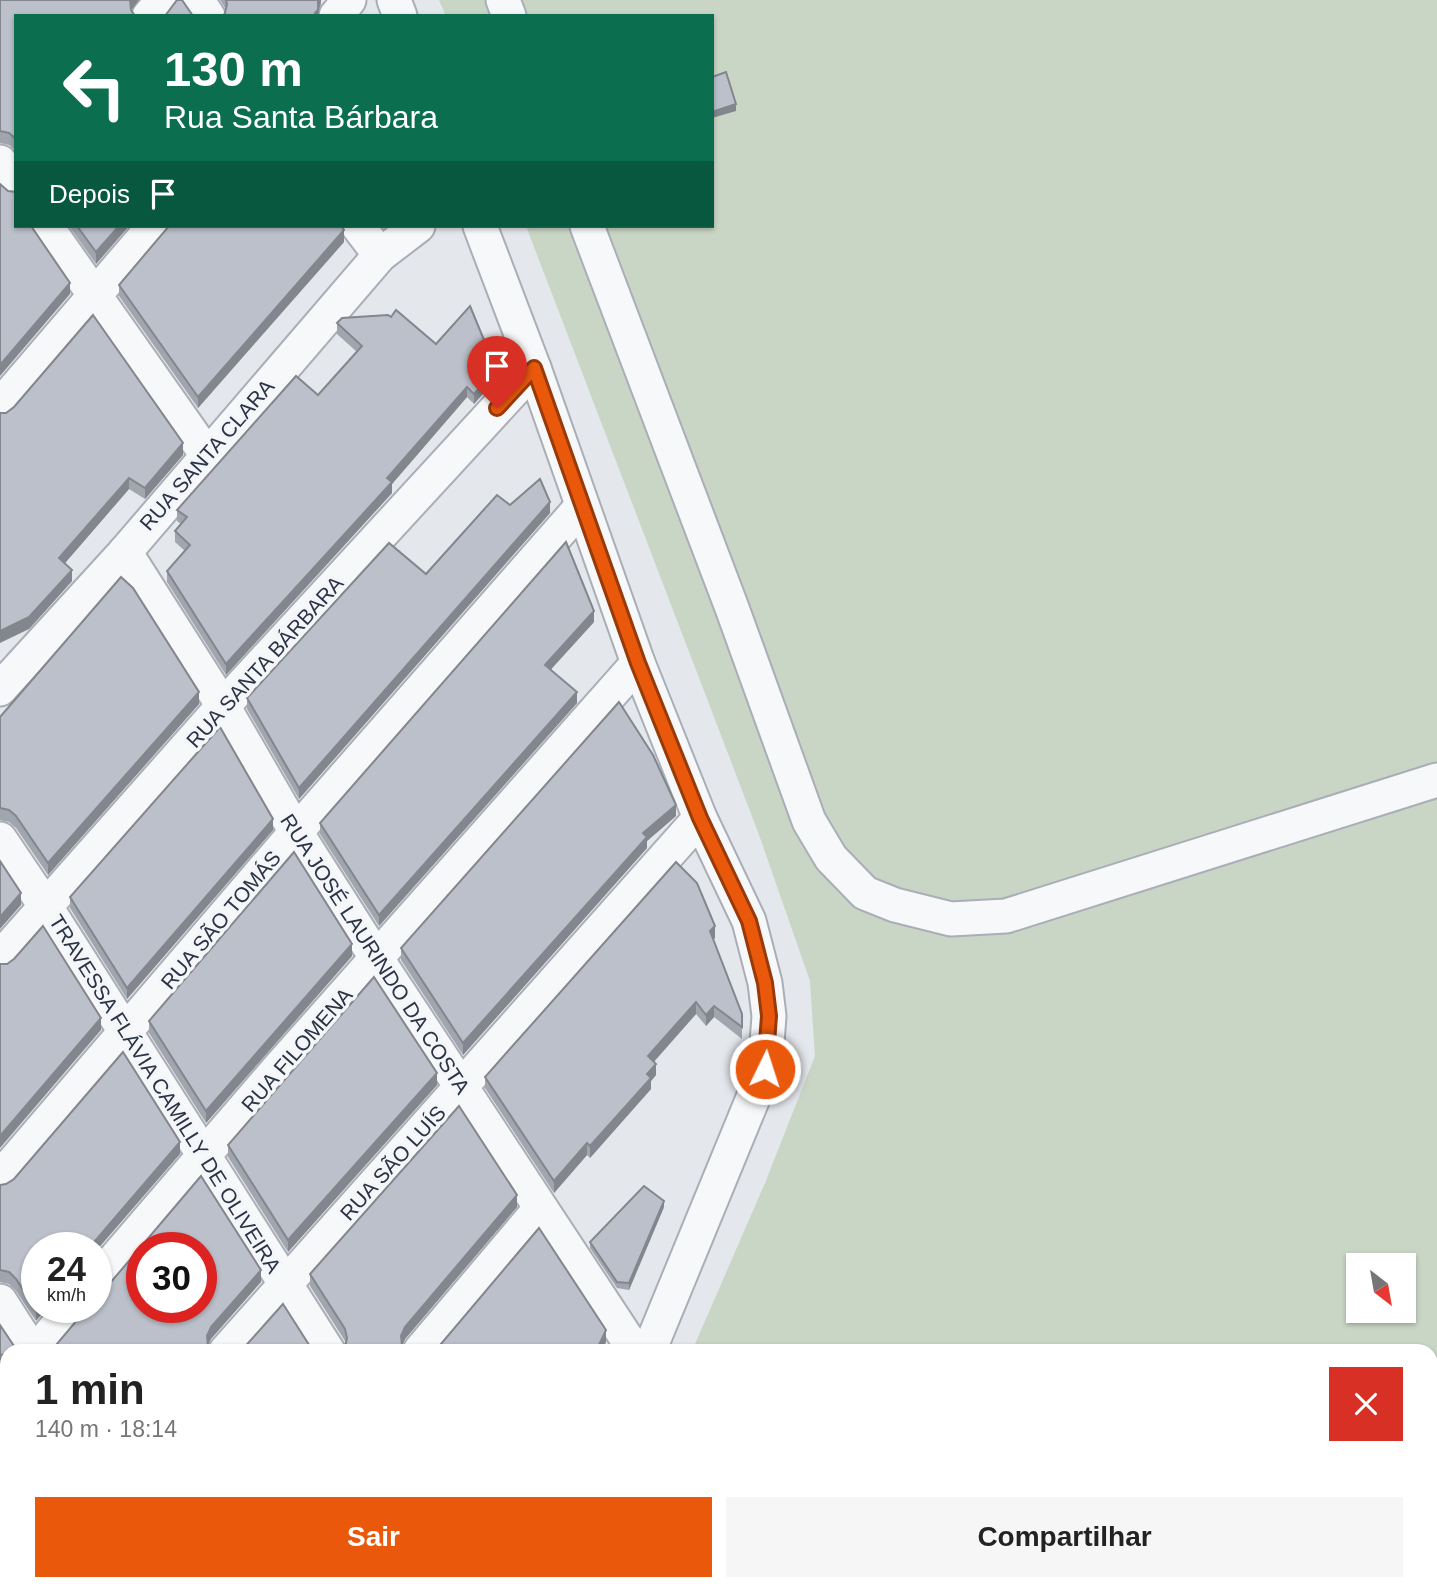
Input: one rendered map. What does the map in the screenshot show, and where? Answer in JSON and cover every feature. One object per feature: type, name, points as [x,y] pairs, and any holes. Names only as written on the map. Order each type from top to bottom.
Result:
[{"type":"street","points":[[151,14],[163,0]]},
{"type":"street","points":[[338,14],[349,0]]},
{"type":"street","points":[[47,228],[207,455]]},
{"type":"street","points":[[0,406],[152,228]]},
{"type":"street","points":[[360,228],[380,255]]},
{"type":"street","name":"RUA SANTA CLARA","points":[[0,689],[125,552],[380,255],[415,228]]},
{"type":"street","points":[[481,228],[534,368],[638,663],[700,818],[749,921],[765,983],[769,1016],[765,1069],[652,1344]]},
{"type":"street","points":[[588,228],[732,608],[809,821],[831,858],[865,893],[895,905],[951,919],[1006,916],[1437,780]]},
{"type":"street","name":"RUA SANTA BÁRBARA","points":[[0,958],[223,706],[534,368]]},
{"type":"street","name":"RUA SÃO TOMÁS","points":[[0,1178],[296,832],[582,506]]},
{"type":"street","name":"RUA JOSÉ LAURINDO DA COSTA","points":[[125,552],[223,706],[296,832],[377,959],[630,1344]]},
{"type":"street","name":"RUA FILOMENA","points":[[112,1262],[638,663]]},
{"type":"street","name":"RUA SÃO LUÍS","points":[[232,1344],[700,818]]},
{"type":"street","name":"TRAVESSA FLÁVIA CAMILLY DE OLIVEIRA","points":[[0,839],[324,1344]]},
{"type":"street","points":[[427,1344],[540,1209]]},
{"type":"street","points":[[0,1301],[29,1344]]},
{"type":"street","points":[[40,1344],[59,1323]]},
{"type":"green space","points":[[439,0],[1437,0],[1437,1344],[695,1344],[765,1183],[815,1056],[810,981],[758,832],[527,228],[714,228],[714,14],[445,14]]},
{"type":"building","points":[[0,0],[130,0],[134,14],[14,14],[14,137],[0,131]]},
{"type":"building","points":[[177,0],[182,0],[192,14],[166,14]]},
{"type":"building","points":[[226,0],[318,0],[318,10],[316,14],[224,14]]},
{"type":"building","points":[[726,72],[736,104],[714,111],[714,76]]},
{"type":"building","points":[[0,184],[8,191],[14,192],[14,228],[32,228],[70,283],[0,365]]},
{"type":"building","points":[[78,228],[117,228],[96,252]]},
{"type":"building","points":[[167,228],[344,230],[198,397],[119,285]]},
{"type":"building","points":[[470,306],[496,369],[474,394],[467,387],[387,478],[392,482],[226,664],[167,571],[190,545],[175,531],[187,517],[177,510],[296,376],[318,395],[362,346],[337,323],[342,318],[391,317],[396,310],[436,344]]},
{"type":"building","points":[[93,315],[183,443],[145,488],[129,478],[59,558],[72,570],[29,617],[0,631],[0,413],[6,413],[14,407]]},
{"type":"building","points":[[540,479],[550,502],[299,788],[247,698],[389,543],[426,574],[497,495],[510,505]]},
{"type":"building","points":[[566,542],[594,611],[545,665],[577,692],[379,915],[320,823]]},
{"type":"building","points":[[121,577],[133,588],[199,692],[48,863],[16,816],[9,810],[0,808],[0,717]]},
{"type":"building","points":[[619,702],[653,755],[676,805],[643,833],[647,837],[463,1043],[401,948]]},
{"type":"building","points":[[220,727],[273,819],[127,988],[70,897]]},
{"type":"building","points":[[294,852],[352,944],[206,1111],[149,1021]]},
{"type":"building","points":[[0,861],[21,893],[0,917]]},
{"type":"building","points":[[676,862],[697,883],[715,926],[710,931],[742,1014],[742,1027],[714,1006],[706,1015],[696,1002],[648,1056],[656,1064],[647,1074],[651,1078],[590,1146],[587,1143],[554,1181],[485,1077]]},
{"type":"building","points":[[43,926],[101,1018],[0,1136],[0,964],[7,964],[14,959]]},
{"type":"building","points":[[374,977],[437,1073],[288,1240],[228,1145]]},
{"type":"building","points":[[123,1052],[180,1142],[103,1232],[21,1232],[21,1286],[9,1272],[0,1270],[0,1185],[14,1179]]},
{"type":"building","points":[[459,1106],[517,1195],[405,1327],[401,1336],[402,1344],[346,1344],[345,1329],[310,1274]]},
{"type":"building","points":[[201,1176],[261,1270],[217,1320],[217,1232],[153,1232]]},
{"type":"building","points":[[644,1186],[664,1201],[629,1283],[617,1282],[590,1242]]},
{"type":"building","points":[[539,1228],[606,1330],[599,1344],[441,1344]]},
{"type":"building","points":[[126,1264],[126,1323],[215,1323],[207,1336],[208,1344],[57,1344],[75,1323],[112,1323],[112,1281]]},
{"type":"building","points":[[283,1304],[309,1344],[247,1344]]},
{"type":"building","points":[[0,1325],[12,1344],[0,1344]]},
{"type":"route","points":[[497,408],[534,368],[638,663],[700,818],[749,921],[765,983],[769,1016],[765,1069]]}]
